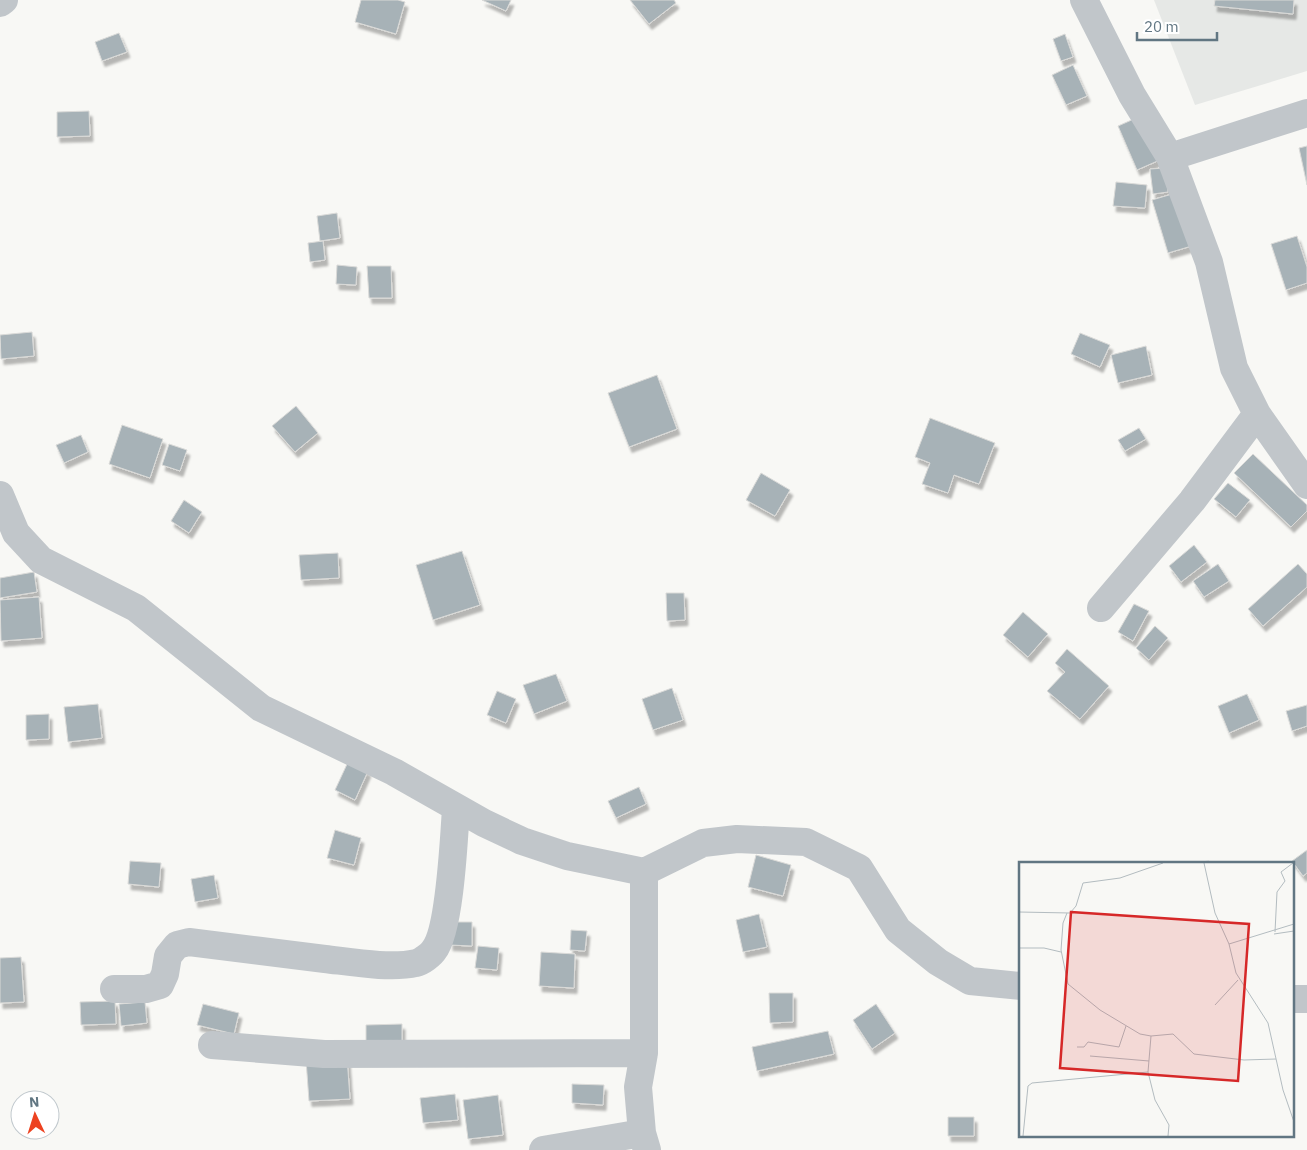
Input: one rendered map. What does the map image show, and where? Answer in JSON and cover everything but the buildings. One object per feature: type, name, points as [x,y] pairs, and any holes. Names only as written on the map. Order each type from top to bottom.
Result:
[{"type":"street","points":[[0,3],[4,0]]},
{"type":"street","points":[[1084,0],[1132,95],[1170,157],[1209,262],[1234,368],[1257,414],[1307,485]]},
{"type":"street","points":[[1170,157],[1307,113]]},
{"type":"street","points":[[1101,608],[1192,501],[1257,414]]},
{"type":"street","points":[[0,494],[16,533],[41,560],[136,608],[262,708],[394,772],[456,808],[522,841],[567,856],[644,872],[703,843],[737,839],[806,842],[859,868],[898,930],[938,962],[970,980],[1019,986]]},
{"type":"street","points":[[114,990],[146,989],[160,985],[165,974],[168,956],[177,945],[189,942],[345,961],[392,965],[418,963],[434,951],[444,921],[456,808]]},
{"type":"street","points":[[543,1150],[645,1142],[638,1087],[644,1053],[644,872]]},
{"type":"street","points":[[1294,999],[1307,1000]]},
{"type":"street","points":[[212,1045],[324,1054],[644,1053]]},
{"type":"shaded area","points":[[1154,0],[1307,0],[1307,71],[1195,105]]}]
